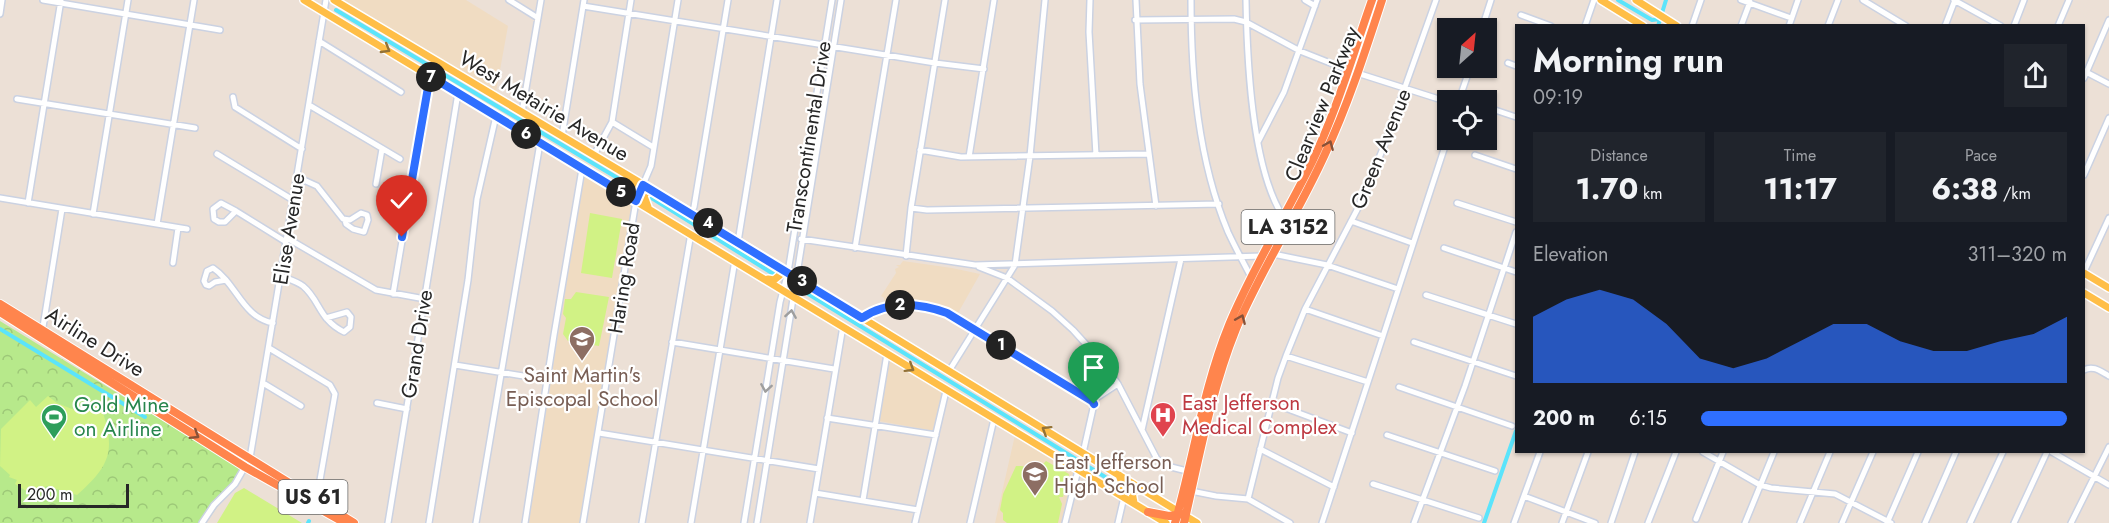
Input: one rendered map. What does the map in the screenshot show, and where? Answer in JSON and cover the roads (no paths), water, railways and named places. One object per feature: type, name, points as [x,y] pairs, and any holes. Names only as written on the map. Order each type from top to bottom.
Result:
[{"type":"highway","name":"Clearview Parkway","points":[[1180,517],[1188,506],[1218,381],[1237,328],[1257,284],[1325,154],[1351,89],[1348,85],[1354,54],[1372,0]]},
{"type":"highway","name":"Clearview Parkway","points":[[1180,517],[1187,471],[1217,356],[1251,277],[1322,140],[1382,0]]},
{"type":"highway","points":[[1273,254],[1270,251],[1282,221]]},
{"type":"highway","points":[[1257,284],[1259,272],[1265,261],[1262,256]]},
{"type":"highway","name":"Airline Drive","points":[[0,304],[41,334]]},
{"type":"highway","name":"Airline Drive","points":[[0,312],[41,334],[162,409],[250,458],[345,523]]},
{"type":"highway","name":"Airline Drive","points":[[162,409],[245,467],[354,523]]},
{"type":"highway","points":[[1191,455],[1195,460],[1192,473],[1195,477]]},
{"type":"highway","points":[[1148,512],[1180,517]]},
{"type":"main road","points":[[304,0],[312,2],[317,0]]},
{"type":"main road","name":"West Metairie Avenue","points":[[304,0],[1166,523]]},
{"type":"main road","name":"West Metairie Avenue","points":[[334,0],[788,272],[1142,489],[1180,517],[1197,523]]},
{"type":"main road","points":[[1600,0],[1640,24]]},
{"type":"main road","points":[[1636,0],[1674,24]]},
{"type":"main road","points":[[336,19],[331,12],[335,5],[350,10]]},
{"type":"main road","points":[[616,189],[625,192],[635,190],[637,183],[633,179]]},
{"type":"main road","points":[[650,209],[644,201],[644,196],[650,191],[657,193]]},
{"type":"main road","points":[[766,279],[774,280],[780,275],[780,271],[774,264]]},
{"type":"main road","points":[[2085,274],[2109,288]]},
{"type":"main road","points":[[803,302],[800,297],[801,289],[807,287],[816,290]]},
{"type":"main road","points":[[2085,294],[2109,308]]},
{"type":"main road","points":[[1112,490],[1118,490],[1123,486],[1119,475]]},
{"type":"main road","points":[[1134,503],[1132,492],[1142,489]]},
{"type":"street","points":[[0,14],[2,0]]},
{"type":"street","points":[[44,0],[61,1],[220,30]]},
{"type":"street","points":[[93,214],[128,0]]},
{"type":"street","points":[[157,224],[194,0]]},
{"type":"street","name":"Elise Avenue","points":[[202,523],[214,505],[235,484],[250,458],[327,0]]},
{"type":"street","points":[[509,0],[538,18]]},
{"type":"street","points":[[522,112],[541,0]]},
{"type":"street","points":[[594,155],[612,122],[631,0]]},
{"type":"street","name":"Haring Road","points":[[583,523],[636,201],[651,166],[678,0]]},
{"type":"street","points":[[691,213],[694,207],[728,0]]},
{"type":"street","points":[[738,242],[777,0]]},
{"type":"street","name":"Transcontinental Drive","points":[[744,523],[832,0]]},
{"type":"street","name":"Transcontinental Drive","points":[[757,523],[841,0]]},
{"type":"street","points":[[855,248],[896,0]]},
{"type":"street","points":[[906,256],[911,208],[945,0]]},
{"type":"street","points":[[969,157],[994,0]]},
{"type":"street","points":[[949,371],[1015,264],[1030,156],[1045,0]]},
{"type":"street","points":[[1090,0],[1089,32],[1096,155]]},
{"type":"street","points":[[1136,0],[1140,84],[1156,206]]},
{"type":"street","points":[[1191,0],[1197,102],[1208,171],[1228,231],[1251,277]]},
{"type":"street","points":[[1246,0],[1249,78],[1258,142],[1266,177],[1282,221]]},
{"type":"street","points":[[1258,142],[1284,92],[1316,3],[1305,0]]},
{"type":"street","name":"Green Avenue","points":[[1248,499],[1286,356],[1305,309],[1351,221],[1384,146],[1436,0]]},
{"type":"street","points":[[1485,18],[1491,0]]},
{"type":"street","points":[[1586,24],[1594,0]]},
{"type":"street","points":[[1693,24],[1701,0]]},
{"type":"street","points":[[1741,0],[1791,18]]},
{"type":"street","points":[[1790,24],[1798,0]]},
{"type":"street","points":[[1829,24],[1838,0]]},
{"type":"street","points":[[1863,0],[1903,24]]},
{"type":"street","points":[[1946,24],[1954,0],[1997,24]]},
{"type":"street","points":[[2015,24],[2024,0]]},
{"type":"street","points":[[2059,24],[2069,0]]},
{"type":"street","points":[[28,203],[61,1]]},
{"type":"street","points":[[1742,24],[1750,2]]},
{"type":"street","points":[[562,136],[584,3],[674,22],[886,56],[984,69]]},
{"type":"street","points":[[1521,15],[1546,24]]},
{"type":"street","points":[[1136,20],[1191,18],[1234,19],[1246,22],[1300,51],[1352,71],[1437,98]]},
{"type":"street","points":[[2085,72],[2109,20]]},
{"type":"street","points":[[319,41],[401,92]]},
{"type":"street","points":[[1508,63],[1515,66]]},
{"type":"street","points":[[2085,74],[2109,84]]},
{"type":"street","points":[[393,294],[430,76]]},
{"type":"street","name":"Grand Drive","points":[[388,523],[458,93]]},
{"type":"street","points":[[233,97],[235,108],[302,149]]},
{"type":"street","points":[[17,99],[195,128]]},
{"type":"street","points":[[309,105],[400,159]]},
{"type":"street","points":[[1497,111],[1515,117]]},
{"type":"street","points":[[429,523],[468,280],[477,199],[496,116]]},
{"type":"street","points":[[2085,173],[2109,118]]},
{"type":"street","points":[[612,122],[653,147]]},
{"type":"street","points":[[476,523],[540,143]]},
{"type":"street","points":[[376,184],[382,149]]},
{"type":"street","points":[[920,150],[969,157],[1149,154]]},
{"type":"street","points":[[1322,523],[1444,150]]},
{"type":"street","points":[[217,154],[293,200]]},
{"type":"street","points":[[1475,155],[1515,169]]},
{"type":"street","points":[[525,523],[582,169]]},
{"type":"street","points":[[297,177],[317,186],[338,215],[345,220]]},
{"type":"street","points":[[0,198],[187,229]]},
{"type":"street","points":[[236,211],[225,222],[214,219],[213,209],[221,203],[236,211],[376,290],[425,299]]},
{"type":"street","points":[[1457,203],[1515,222]]},
{"type":"street","points":[[911,208],[1219,204]]},
{"type":"street","points":[[41,334],[62,209]]},
{"type":"street","points":[[2085,271],[2109,218]]},
{"type":"street","points":[[1351,221],[1412,243]]},
{"type":"street","points":[[173,263],[178,228]]},
{"type":"street","points":[[642,523],[691,234]]},
{"type":"street","points":[[1414,523],[1457,408],[1515,234]]},
{"type":"street","points":[[793,238],[975,265],[1262,256]]},
{"type":"street","points":[[1444,248],[1515,272]]},
{"type":"street","points":[[1273,254],[1327,265],[1398,289]]},
{"type":"street","points":[[1143,430],[1181,259]]},
{"type":"street","points":[[691,523],[735,260]]},
{"type":"street","points":[[975,265],[1007,278],[1038,300],[1073,330],[1088,345],[1118,384],[1157,459],[1171,467],[1187,471]]},
{"type":"street","points":[[281,276],[304,287],[312,295],[320,312],[326,318],[344,332],[350,327],[351,317],[347,312],[326,318]]},
{"type":"street","points":[[226,280],[236,290],[248,310],[255,316],[273,323]]},
{"type":"street","points":[[1426,295],[1515,324]]},
{"type":"street","points":[[862,318],[882,308],[909,305],[947,313],[975,329],[1092,401],[1094,404],[1083,453]]},
{"type":"street","points":[[1305,309],[1383,336]]},
{"type":"street","points":[[810,523],[843,326]]},
{"type":"street","points":[[672,342],[834,369]]},
{"type":"street","points":[[1413,342],[1515,376]]},
{"type":"street","points":[[269,348],[330,385],[335,394],[316,503]]},
{"type":"street","points":[[863,500],[887,354]]},
{"type":"street","points":[[1286,356],[1368,382]]},
{"type":"street","points":[[455,365],[548,380]]},
{"type":"street","points":[[2085,370],[2097,368],[2109,376]]},
{"type":"street","points":[[263,383],[301,406]]},
{"type":"street","points":[[1092,401],[1118,384]]},
{"type":"street","points":[[1399,387],[1512,426]]},
{"type":"street","points":[[915,523],[946,391]]},
{"type":"street","points":[[377,403],[407,409]]},
{"type":"street","points":[[1272,403],[1352,432]]},
{"type":"street","points":[[827,418],[936,435]]},
{"type":"street","points":[[970,523],[994,419]]},
{"type":"street","points":[[599,433],[819,469]]},
{"type":"street","points":[[1387,435],[1495,471]]},
{"type":"street","points":[[2071,523],[2109,447]]},
{"type":"street","points":[[1260,449],[1334,487]]},
{"type":"street","points":[[1514,523],[1540,453]]},
{"type":"street","points":[[1562,523],[1588,453]]},
{"type":"street","points":[[1611,523],[1635,453]]},
{"type":"street","points":[[1648,523],[1676,453]]},
{"type":"street","points":[[1705,453],[1760,485],[1835,494],[1888,522],[1918,453]]},
{"type":"street","points":[[1696,519],[1723,453]]},
{"type":"street","points":[[1744,523],[1774,453]]},
{"type":"street","points":[[1800,523],[1830,453]]},
{"type":"street","points":[[1842,523],[1873,453]]},
{"type":"street","points":[[1924,523],[1956,453]]},
{"type":"street","points":[[1970,523],[2003,453]]},
{"type":"street","points":[[2014,523],[2047,453]]},
{"type":"street","points":[[2054,453],[2109,484]]},
{"type":"street","points":[[1065,523],[1078,470]]},
{"type":"street","points":[[1373,484],[1479,518]]},
{"type":"street","points":[[1191,491],[1248,499],[1290,523]]},
{"type":"street","points":[[815,493],[918,510]]},
{"type":"street","points":[[1524,496],[1595,523]]},
{"type":"street","points":[[1118,523],[1124,497]]},
{"type":"waterway","points":[[1618,0],[1652,20],[1660,19]]},
{"type":"waterway","points":[[1659,24],[1666,0]]},
{"type":"waterway","points":[[336,10],[631,186]]},
{"type":"waterway","points":[[650,197],[775,275]]},
{"type":"waterway","points":[[805,292],[1110,480]]},
{"type":"waterway","points":[[0,329],[145,417]]},
{"type":"waterway","points":[[1484,523],[1515,434]]},
{"type":"place","name":"Saint Martin's Episcopal School","points":[[582,362]]},
{"type":"place","name":"East Jefferson Medical Complex","points":[[1163,438]]},
{"type":"place","name":"Gold Mine on Airline","points":[[54,440]]},
{"type":"place","name":"East Jefferson High School","points":[[1035,497]]}]
